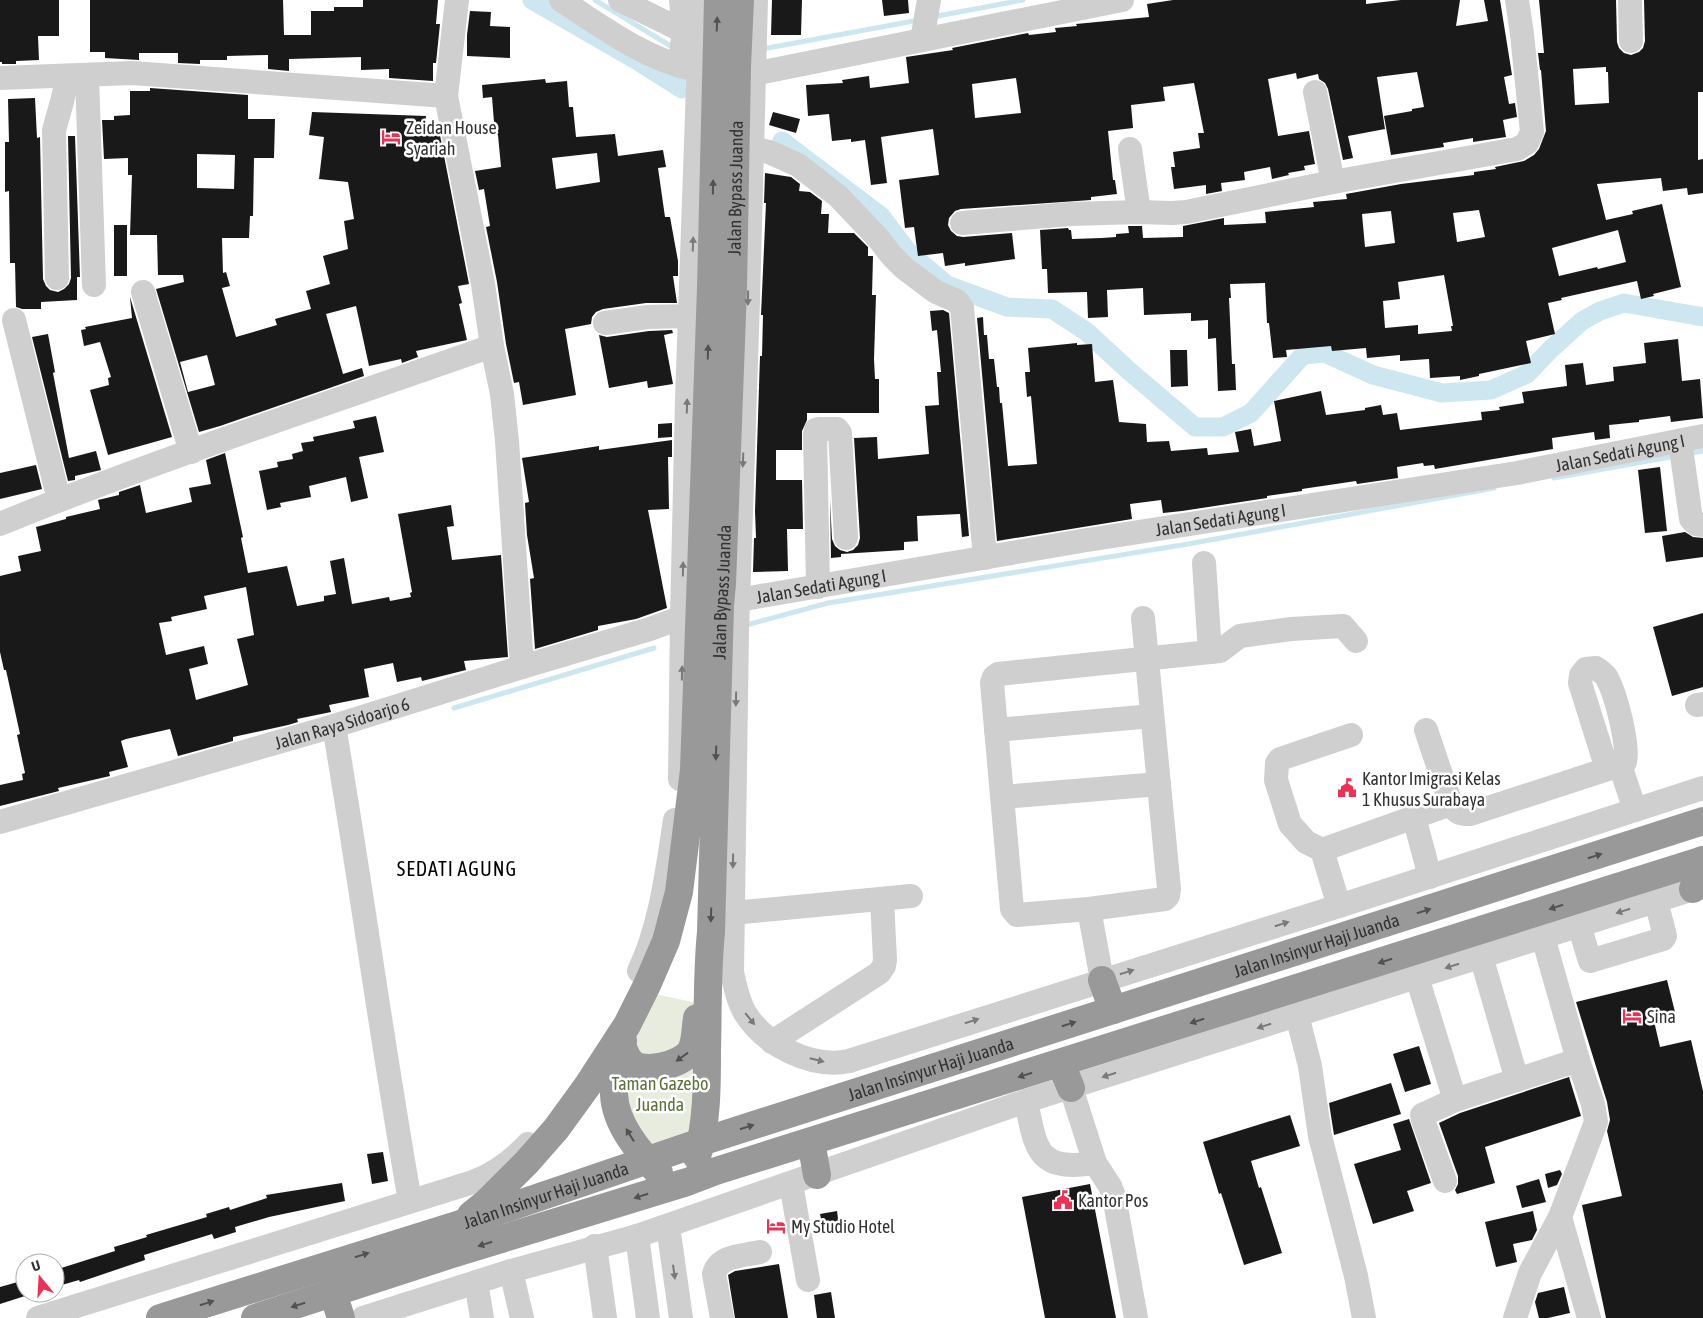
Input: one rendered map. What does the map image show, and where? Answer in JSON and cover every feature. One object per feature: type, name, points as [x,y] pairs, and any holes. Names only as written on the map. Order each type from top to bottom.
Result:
[{"type":"highway","name":"Jalan Bypass Juanda","points":[[460,1224],[486,1203],[556,1129],[625,1035],[666,940],[680,892],[710,620],[722,584],[722,288],[718,0]]},
{"type":"highway","name":"Jalan Bypass Juanda","points":[[625,1035],[614,1093],[617,1112],[629,1135],[647,1160],[679,1184],[695,1164],[701,1142],[707,1087],[708,962],[711,932],[710,620],[693,511],[722,288],[740,0]]},
{"type":"highway","name":"Jalan Insinyur Haji Juanda","points":[[160,1318],[460,1224],[701,1142],[1703,821]]},
{"type":"highway","points":[[1698,887],[1703,860]]},
{"type":"highway","name":"Jalan Insinyur Haji Juanda","points":[[255,1318],[337,1306],[449,1255],[811,1142],[1066,1076],[1703,860]]},
{"type":"highway","points":[[625,1035],[626,1056],[639,1068],[666,1065],[683,1058],[694,1044],[700,990],[708,962]]},
{"type":"highway","points":[[1102,980],[1113,1010]]},
{"type":"highway","points":[[811,1142],[817,1175]]},
{"type":"street","points":[[457,0],[446,96],[483,284],[492,346],[502,394],[507,441],[522,667]]},
{"type":"street","points":[[561,0],[617,37],[754,57],[929,14],[1122,0]]},
{"type":"street","points":[[620,0],[690,49]]},
{"type":"street","points":[[681,0],[690,49],[698,114],[690,316],[693,511]]},
{"type":"street","points":[[690,49],[700,0]]},
{"type":"street","points":[[756,0],[748,301],[710,620],[733,913],[732,972],[745,1013],[772,1042],[879,973],[885,960],[882,899]]},
{"type":"street","points":[[962,223],[1071,214],[1186,212],[1332,182],[1517,149],[1527,143],[1532,132],[1517,0]]},
{"type":"street","points":[[1630,0],[1631,41]]},
{"type":"street","points":[[0,78],[132,73],[446,96]]},
{"type":"street","points":[[57,278],[54,131],[58,110],[66,89],[76,76]]},
{"type":"street","points":[[76,76],[94,285]]},
{"type":"street","points":[[1315,92],[1332,182]]},
{"type":"street","points":[[751,148],[769,152],[798,165],[838,196],[904,268],[936,292],[957,301],[962,308],[985,558]]},
{"type":"street","points":[[1130,149],[1139,212]]},
{"type":"street","points":[[143,292],[190,452]]},
{"type":"street","points":[[605,323],[648,317],[690,316]]},
{"type":"street","points":[[14,320],[59,500]]},
{"type":"street","points":[[0,524],[59,500],[190,452],[492,346]]},
{"type":"street","points":[[818,587],[815,434],[816,430],[819,429],[837,429],[840,432],[846,538]]},
{"type":"street","name":"Jalan Sedati Agung I","points":[[710,620],[818,587],[1081,541],[1517,473],[1686,459],[1703,436]]},
{"type":"street","points":[[1686,459],[1691,519],[1696,524],[1703,525]]},
{"type":"street","points":[[1204,563],[1210,652]]},
{"type":"street","points":[[1143,618],[1147,659],[1152,716],[1159,784],[1168,896],[1165,899],[1089,909],[1017,915],[1013,913],[992,683],[994,677],[998,674],[1147,659],[1220,651],[1240,636],[1291,629],[1343,626],[1356,641]]},
{"type":"street","name":"Jalan Raya Sidoarjo 6","points":[[0,822],[334,726],[650,629],[710,620]]},
{"type":"street","name":"Jalan Insinyur Haji Juanda","points":[[38,1318],[473,1182],[492,1173],[519,1154],[563,1102],[620,1010],[648,952],[667,876],[681,777],[710,620]]},
{"type":"street","points":[[996,730],[1152,716]]},
{"type":"street","points":[[334,726],[354,844],[394,1113],[410,1201]]},
{"type":"street","points":[[1426,730],[1455,812],[1470,814],[1613,767],[1635,810]]},
{"type":"street","points":[[1351,735],[1280,759],[1277,764],[1276,780],[1290,824],[1306,842],[1322,850],[1451,804]]},
{"type":"street","points":[[1002,798],[1159,784]]},
{"type":"street","name":"Jalan Insinyur Haji Juanda","points":[[772,1042],[816,1061],[837,1064],[1430,877],[1703,788]]},
{"type":"street","points":[[1414,818],[1430,877]]},
{"type":"street","points":[[1322,850],[1339,906]]},
{"type":"street","name":"Jalan Insinyur Haji Juanda","points":[[363,1318],[388,1314],[476,1282],[595,1246],[637,1236],[791,1184],[1026,1102],[1066,1076],[1297,1015],[1698,887]]},
{"type":"street","points":[[733,913],[911,896]]},
{"type":"street","points":[[1579,925],[1590,961],[1663,940],[1665,936],[1656,900]]},
{"type":"street","points":[[1089,909],[1102,980]]},
{"type":"street","points":[[1517,1316],[1530,1273],[1560,1217],[1596,1122],[1593,1104],[1578,1060],[1543,937]]},
{"type":"street","points":[[1481,956],[1518,1080]]},
{"type":"street","points":[[1417,977],[1455,1100]]},
{"type":"street","points":[[1297,1015],[1310,1066],[1320,1136],[1356,1276],[1364,1318]]},
{"type":"street","points":[[1445,1181],[1422,1120],[1422,1115],[1455,1100],[1578,1060]]},
{"type":"street","points":[[1066,1076],[1095,1163],[1110,1186],[1114,1196],[1136,1318]]},
{"type":"street","points":[[1026,1102],[1041,1154],[1049,1161],[1060,1164],[1076,1166],[1095,1163]]},
{"type":"street","points":[[791,1184],[808,1280]]},
{"type":"street","points":[[1560,1217],[1589,1318]]},
{"type":"street","points":[[668,1226],[681,1318]]},
{"type":"street","points":[[637,1236],[648,1318]]},
{"type":"street","points":[[595,1246],[605,1318]]},
{"type":"street","points":[[722,1318],[714,1274],[715,1269],[719,1263],[725,1260],[760,1252]]},
{"type":"street","points":[[511,1271],[522,1318]]},
{"type":"street","points":[[476,1282],[482,1318]]},
{"type":"green space","name":"Taman Gazebo Juanda","points":[[650,993],[697,1003],[698,1101],[688,1142],[651,1154],[630,1129],[624,1066]]},
{"type":"building","points":[[0,0],[59,0],[59,36],[38,36],[39,60],[16,61],[16,64],[2,64],[0,62]]},
{"type":"building","points":[[90,0],[283,0],[284,35],[311,35],[311,11],[334,11],[334,7],[363,7],[363,0],[438,0],[436,24],[440,24],[436,63],[433,63],[433,81],[389,78],[389,69],[361,70],[361,57],[289,59],[289,71],[268,69],[268,55],[227,56],[227,60],[200,60],[200,64],[178,63],[178,53],[139,53],[139,60],[105,58],[105,52],[90,52]]},
{"type":"building","points":[[772,0],[802,0],[801,35],[771,35]]},
{"type":"building","points":[[882,0],[908,0],[909,13],[884,16]]},
{"type":"building","points":[[1173,0],[1366,0],[1366,4],[1401,0],[1460,0],[1456,26],[1488,21],[1484,0],[1500,0],[1512,75],[1504,77],[1509,104],[1515,103],[1517,117],[1503,120],[1506,137],[1473,142],[1473,138],[1443,143],[1444,147],[1391,155],[1384,116],[1424,107],[1417,72],[1377,77],[1385,129],[1348,136],[1353,158],[1343,160],[1328,89],[1325,83],[1319,79],[1318,74],[1297,79],[1296,73],[1268,79],[1278,136],[1309,131],[1315,164],[1304,166],[1305,170],[1288,173],[1289,175],[1272,179],[1270,167],[1244,172],[1245,180],[1221,183],[1222,191],[1206,194],[1206,185],[1174,189],[1171,167],[1175,167],[1173,152],[1200,148],[1198,133],[1204,133],[1194,83],[1163,87],[1165,101],[1131,105],[1133,128],[1108,131],[1113,180],[1115,180],[1117,194],[1091,197],[1091,200],[961,209],[955,211],[949,218],[948,225],[957,236],[1012,233],[1015,259],[965,266],[965,263],[945,266],[943,253],[918,256],[914,227],[905,228],[899,180],[939,175],[933,129],[881,137],[887,183],[871,185],[865,140],[851,142],[851,139],[832,141],[829,114],[808,116],[806,85],[843,83],[842,80],[869,76],[870,88],[909,83],[906,57],[953,50],[952,48],[1028,33],[1029,35],[1056,32],[1055,28],[1077,26],[1076,24],[1149,17],[1147,4]],"holes":[[[1016,78],[1021,113],[975,118],[972,84]]]},
{"type":"building","points":[[1539,0],[1616,0],[1617,42],[1619,48],[1624,53],[1631,55],[1643,48],[1645,41],[1644,0],[1703,0],[1703,92],[1698,92],[1698,160],[1703,159],[1703,193],[1688,195],[1687,188],[1663,191],[1661,178],[1597,184],[1606,220],[1633,214],[1632,211],[1662,204],[1681,287],[1641,299],[1637,281],[1561,298],[1562,300],[1548,303],[1555,334],[1526,341],[1531,363],[1460,380],[1460,376],[1430,378],[1429,359],[1400,361],[1400,355],[1367,358],[1366,348],[1332,351],[1331,346],[1286,350],[1287,357],[1273,358],[1269,323],[1267,323],[1265,283],[1230,284],[1232,364],[1235,364],[1236,390],[1218,391],[1216,338],[1208,339],[1208,320],[1191,321],[1191,313],[1144,315],[1143,288],[1107,290],[1108,317],[1088,318],[1087,292],[1048,293],[1047,269],[1042,269],[1040,230],[1068,228],[1071,230],[1072,239],[1102,238],[1116,237],[1116,234],[1129,233],[1128,226],[1142,226],[1143,238],[1183,237],[1183,226],[1224,218],[1224,225],[1266,223],[1265,212],[1314,207],[1313,202],[1347,199],[1346,194],[1401,184],[1474,175],[1474,172],[1496,169],[1495,167],[1524,161],[1534,155],[1539,149],[1546,131],[1538,53],[1544,53]],"holes":[[[1606,67],[1606,72],[1608,72],[1609,103],[1575,105],[1573,69]],[[1479,210],[1485,237],[1457,242],[1453,213]],[[1391,211],[1395,243],[1365,247],[1362,214]],[[1618,230],[1626,262],[1559,276],[1552,248]],[[1444,275],[1453,326],[1451,326],[1452,331],[1418,334],[1418,325],[1385,328],[1383,301],[1400,299],[1398,282]]]},
{"type":"building","points":[[470,11],[491,12],[490,26],[510,27],[510,58],[467,56]]},
{"type":"building","points":[[545,79],[546,83],[567,81],[569,107],[573,107],[576,137],[615,134],[618,156],[663,150],[666,167],[658,168],[665,217],[670,217],[678,261],[678,276],[673,276],[677,303],[646,303],[603,309],[596,312],[592,317],[591,324],[565,329],[576,395],[523,405],[519,382],[514,383],[486,227],[490,226],[484,189],[479,190],[475,171],[501,167],[498,135],[495,135],[492,97],[483,98],[482,85]],"holes":[[[597,153],[600,182],[556,189],[552,158]]]},
{"type":"building","points":[[150,88],[248,95],[248,119],[275,119],[274,158],[254,158],[253,216],[250,216],[249,238],[222,238],[223,273],[226,272],[230,286],[222,288],[236,337],[277,325],[275,319],[311,309],[306,291],[330,284],[323,256],[348,249],[344,221],[354,219],[348,182],[319,179],[324,137],[309,135],[312,112],[426,116],[424,132],[439,130],[469,284],[458,286],[462,303],[459,304],[467,340],[416,351],[418,357],[402,363],[401,359],[369,366],[356,306],[326,314],[343,374],[362,368],[364,376],[199,432],[156,289],[184,282],[183,275],[158,275],[157,235],[130,235],[132,175],[128,175],[128,158],[104,159],[102,120],[114,120],[114,116],[130,115],[130,91],[150,91]],"holes":[[[197,154],[235,155],[234,189],[197,188]],[[207,355],[215,385],[188,392],[180,362]]]},
{"type":"building","points":[[35,98],[37,138],[40,137],[43,279],[50,290],[58,292],[69,284],[71,278],[68,136],[75,136],[80,277],[77,277],[77,300],[41,302],[41,309],[22,309],[16,307],[15,263],[10,263],[9,191],[5,192],[5,142],[9,142],[8,99]]},
{"type":"building","points":[[773,112],[800,119],[796,133],[769,125]]},
{"type":"building","points":[[765,173],[791,177],[800,184],[799,191],[810,192],[822,201],[821,214],[829,214],[828,233],[854,233],[868,247],[868,256],[873,256],[872,295],[876,295],[874,359],[875,379],[879,379],[879,413],[807,413],[807,420],[802,431],[802,450],[776,450],[776,480],[802,480],[803,529],[787,529],[788,571],[753,572],[754,538],[756,538],[755,511],[760,356],[762,356],[763,315],[761,315],[766,203],[764,203]]},
{"type":"building","points":[[114,225],[127,225],[127,276],[114,276]]},
{"type":"building","points":[[130,297],[172,437],[108,455],[90,390],[109,385],[108,378],[111,377],[100,342],[84,346],[81,330],[86,329],[85,327],[132,318]]},
{"type":"building","points":[[943,310],[949,313],[969,536],[962,537],[960,514],[917,516],[918,541],[904,542],[904,550],[841,554],[841,557],[831,558],[830,500],[832,539],[835,546],[847,552],[853,550],[858,545],[860,538],[854,438],[877,437],[878,459],[929,454],[925,406],[939,405],[937,372],[941,372],[937,330],[932,331],[930,311]]},
{"type":"building","points":[[983,317],[984,335],[987,335],[989,359],[994,359],[997,387],[999,387],[1000,403],[1002,403],[1008,466],[1037,464],[1031,396],[1027,397],[1025,372],[1030,372],[1028,348],[1077,343],[1077,345],[1092,344],[1095,382],[1113,380],[1119,422],[1146,424],[1147,442],[1169,441],[1171,451],[1207,448],[1208,455],[1239,452],[1235,432],[1251,429],[1254,446],[1281,441],[1274,401],[1321,391],[1326,415],[1365,410],[1365,408],[1381,405],[1383,415],[1397,413],[1400,430],[1482,420],[1481,412],[1500,410],[1499,407],[1524,403],[1522,392],[1567,386],[1565,365],[1583,363],[1586,385],[1614,381],[1613,367],[1646,363],[1644,343],[1678,339],[1682,381],[1700,379],[1703,418],[1671,422],[1670,416],[1609,425],[1610,438],[1595,440],[1594,432],[1552,438],[1553,449],[1435,469],[1434,465],[1424,466],[1423,463],[1397,467],[1398,478],[1357,484],[1356,481],[1302,489],[1302,491],[1267,496],[1267,498],[1182,511],[1163,513],[1161,500],[1130,504],[1132,519],[997,541],[977,318]]},
{"type":"building","points":[[672,330],[673,333],[664,335],[673,384],[648,388],[647,381],[609,388],[599,335],[607,337]]},
{"type":"building","points":[[48,334],[55,372],[53,373],[69,458],[96,451],[101,470],[75,476],[75,480],[68,481],[32,337]]},
{"type":"building","points":[[1170,350],[1187,350],[1188,386],[1171,387]]},
{"type":"building","points":[[376,416],[384,452],[359,457],[368,498],[351,502],[346,477],[309,486],[311,497],[280,503],[281,507],[267,510],[259,471],[278,467],[277,462],[293,459],[292,454],[303,451],[301,443],[314,441],[313,437],[355,428],[353,421]]},
{"type":"building","points":[[672,423],[672,437],[658,438],[658,424]]},
{"type":"building","points":[[672,440],[672,457],[668,457],[669,509],[648,510],[667,608],[636,619],[598,626],[598,630],[535,649],[530,579],[534,578],[527,535],[525,503],[529,502],[522,458],[599,446],[599,450]]},
{"type":"building","points":[[225,453],[243,537],[241,538],[248,573],[287,566],[297,606],[324,601],[324,596],[336,594],[330,561],[344,558],[352,604],[389,597],[390,601],[411,597],[410,593],[412,592],[398,514],[451,505],[454,526],[447,527],[452,560],[501,555],[508,657],[464,661],[466,670],[422,681],[421,677],[397,682],[393,663],[364,669],[369,697],[329,705],[331,712],[297,719],[298,722],[288,725],[233,737],[233,741],[178,756],[170,729],[126,739],[121,741],[128,767],[109,772],[110,776],[58,788],[59,791],[0,806],[0,785],[23,780],[22,774],[25,773],[17,735],[20,734],[6,670],[4,670],[0,652],[0,576],[21,571],[18,556],[41,551],[36,527],[66,519],[66,517],[100,509],[98,500],[119,495],[119,492],[140,485],[146,513],[192,502],[189,488],[211,484],[206,460]],"holes":[[[246,587],[254,635],[237,639],[248,685],[196,700],[189,669],[208,664],[204,646],[166,655],[159,623],[172,621],[171,617],[207,609],[204,596]]]},
{"type":"building","points":[[36,465],[42,489],[0,499],[0,473]]},
{"type":"building","points":[[1660,467],[1667,531],[1645,533],[1638,470]]},
{"type":"building","points":[[1685,532],[1693,537],[1703,538],[1703,557],[1666,562],[1662,536]]},
{"type":"building","points":[[1703,613],[1703,687],[1672,696],[1653,627]]},
{"type":"building","points":[[1667,980],[1676,1016],[1654,1021],[1660,1047],[1691,1040],[1703,1091],[1703,1318],[1606,1318],[1582,1205],[1622,1196],[1607,1131],[1610,1120],[1607,1102],[1576,1002]]},
{"type":"building","points":[[1419,1046],[1431,1084],[1405,1092],[1393,1054]]},
{"type":"building","points":[[1569,1077],[1581,1116],[1485,1147],[1495,1183],[1457,1194],[1455,1190],[1458,1184],[1458,1176],[1439,1123],[1460,1113]]},
{"type":"building","points":[[1391,1083],[1401,1114],[1334,1135],[1329,1103]]},
{"type":"building","points":[[1290,1115],[1300,1146],[1251,1161],[1282,1253],[1244,1265],[1203,1142]]},
{"type":"building","points":[[1409,1119],[1431,1183],[1407,1191],[1414,1211],[1373,1224],[1354,1164],[1401,1150],[1393,1124]]},
{"type":"building","points":[[383,1152],[388,1181],[372,1184],[367,1154]]},
{"type":"building","points":[[1560,1170],[1562,1174],[1557,1185],[1548,1188],[1545,1174]]},
{"type":"building","points":[[1539,1179],[1546,1202],[1522,1208],[1516,1186]]},
{"type":"building","points":[[342,1183],[345,1201],[269,1217],[235,1227],[236,1232],[214,1239],[212,1234],[144,1255],[145,1260],[80,1282],[79,1280],[65,1284],[65,1267],[115,1251],[114,1247],[147,1237],[146,1235],[207,1217],[206,1214],[229,1207],[230,1210],[267,1198],[266,1195]]},
{"type":"building","points":[[1090,1184],[1116,1318],[1045,1318],[1022,1197]]},
{"type":"building","points":[[837,1211],[839,1226],[823,1228],[820,1214]]},
{"type":"building","points":[[1533,1211],[1537,1230],[1532,1240],[1513,1244],[1517,1262],[1496,1267],[1485,1222]]},
{"type":"building","points":[[779,1264],[788,1318],[735,1318],[728,1275],[735,1271]]},
{"type":"building","points":[[15,1283],[15,1299],[0,1304],[0,1287]]},
{"type":"building","points":[[1564,1287],[1570,1313],[1539,1318],[1535,1302],[1538,1293]]},
{"type":"building","points":[[831,1292],[835,1318],[817,1318],[814,1295]]},
{"type":"waterway","points":[[532,0],[682,89]]},
{"type":"waterway","points":[[595,0],[674,48]]},
{"type":"waterway","points":[[932,17],[1023,0]]},
{"type":"waterway","points":[[760,48],[919,20]]},
{"type":"waterway","points":[[782,141],[881,216],[908,252],[947,285],[1007,307],[1052,309],[1087,332],[1195,427],[1223,427],[1251,413],[1303,355],[1325,353],[1373,375],[1442,393],[1491,390],[1527,374],[1582,321],[1600,311],[1624,303],[1703,317]]},
{"type":"waterway","points":[[1687,454],[1703,451]]},
{"type":"waterway","points":[[1554,478],[1676,456]]},
{"type":"waterway","points":[[750,624],[828,603],[1188,544],[1494,488]]},
{"type":"waterway","points":[[454,708],[654,648]]},
{"type":"place","name":"Zeidan House Syariah","points":[[391,137]]},
{"type":"place","name":"Kantor Imigrasi Kelas 1 Khusus Surabaya","points":[[1347,788]]},
{"type":"place","name":"Sina","points":[[1632,1016]]},
{"type":"place","name":"Kantor Pos","points":[[1063,1200]]},
{"type":"place","name":"My Studio Hotel","points":[[776,1226]]},
{"type":"district","name":"SEDATI AGUNG","points":[[457,868]]}]
